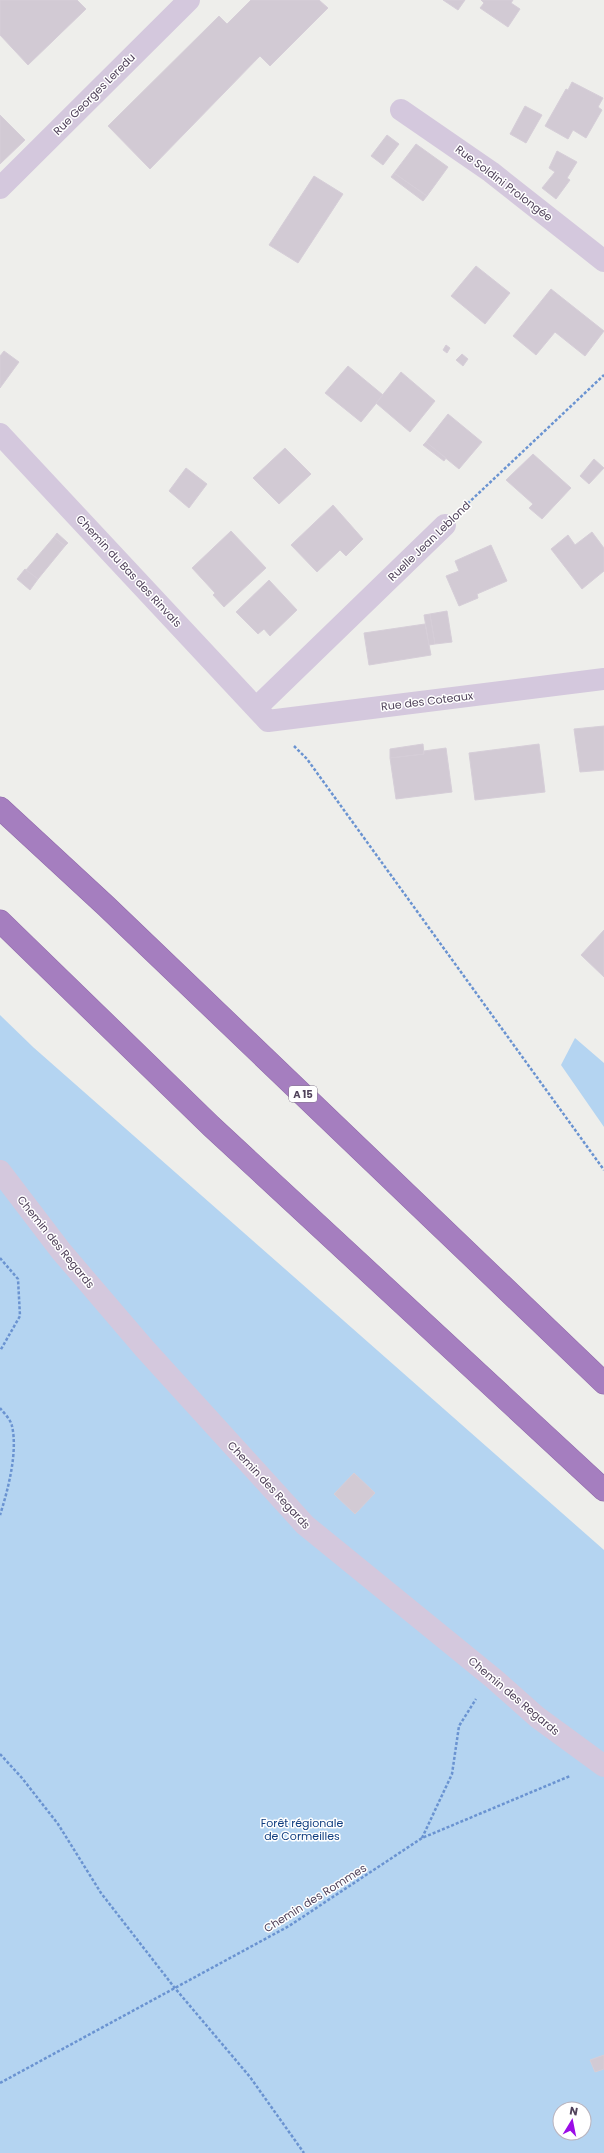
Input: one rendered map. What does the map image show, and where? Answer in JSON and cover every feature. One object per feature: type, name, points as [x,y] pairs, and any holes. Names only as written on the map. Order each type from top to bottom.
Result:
[{"type":"highway","name":"A 15","points":[[0,808],[106,906],[604,1383]]},
{"type":"highway","points":[[0,921],[217,1132],[604,1490]]},
{"type":"street","name":"Rue Georges Leredu","points":[[0,188],[189,0]]},
{"type":"street","name":"Rue Soldini Prolongée","points":[[402,110],[491,172],[604,261]]},
{"type":"street","name":"Chemin du Bas des Rinvals","points":[[0,434],[262,714]]},
{"type":"street","name":"Ruelle Jean Leblond","points":[[262,714],[445,525]]},
{"type":"street","name":"Rue des Coteaux","points":[[262,714],[604,679]]},
{"type":"street","name":"Chemin des Regards","points":[[0,1171],[61,1251],[144,1348],[305,1526],[493,1678],[537,1717],[603,1765]]},
{"type":"path","name":"Ruelle Jean Leblond","points":[[445,525],[604,376]]},
{"type":"path","points":[[262,714],[307,759],[604,1170]]},
{"type":"path","points":[[0,1258],[18,1279],[20,1316],[0,1351]]},
{"type":"path","points":[[0,1408],[12,1425],[14,1449],[5,1500],[0,1515]]},
{"type":"path","points":[[422,1838],[452,1774],[458,1726],[493,1678]]},
{"type":"path","points":[[0,1754],[22,1778],[58,1824],[101,1893],[174,1987],[250,2077],[304,2153]]},
{"type":"path","name":"Chemin des Rommes","points":[[0,2083],[174,1987],[289,1926],[422,1838],[578,1772],[603,1765]]},
{"type":"green space","name":"Forêt régionale de Cormeilles","points":[[0,1015],[33,1047],[604,1550],[604,2153],[0,2153]]},
{"type":"green space","points":[[575,1038],[604,1063],[604,1127],[561,1065]]},
{"type":"building","points":[[0,0],[77,0],[86,9],[28,65],[0,35]]},
{"type":"building","points":[[251,0],[319,0],[328,8],[270,66],[260,56],[150,169],[108,126],[219,16],[227,24]]},
{"type":"building","points":[[443,0],[465,0],[458,10]]},
{"type":"building","points":[[481,0],[513,0],[511,3],[520,9],[508,27],[480,8],[484,3]]},
{"type":"building","points":[[572,82],[603,98],[598,107],[602,110],[586,138],[573,130],[568,139],[545,126],[566,89],[568,90]]},
{"type":"building","points":[[525,106],[542,115],[526,143],[510,134]]},
{"type":"building","points":[[0,115],[25,140],[0,164]]},
{"type":"building","points":[[387,135],[399,144],[383,165],[371,156]]},
{"type":"building","points":[[416,144],[448,167],[427,196],[394,173]]},
{"type":"building","points":[[557,151],[577,162],[567,178],[570,180],[556,199],[542,188],[555,172],[549,168]]},
{"type":"building","points":[[394,173],[427,196],[423,201],[391,177]]},
{"type":"building","points":[[314,176],[343,194],[298,263],[269,245]]},
{"type":"building","points":[[476,266],[510,293],[485,324],[451,296]]},
{"type":"building","points":[[551,289],[604,331],[585,356],[555,332],[536,355],[513,336]]},
{"type":"building","points":[[446,345],[450,348],[447,353],[443,350]]},
{"type":"building","points":[[4,351],[19,362],[0,388],[0,356]]},
{"type":"building","points":[[462,354],[468,359],[463,366],[456,360]]},
{"type":"building","points":[[348,366],[383,395],[361,422],[325,393]]},
{"type":"building","points":[[401,372],[435,401],[410,432],[376,403]]},
{"type":"building","points":[[448,414],[482,442],[459,469],[426,442]]},
{"type":"building","points":[[426,442],[446,458],[444,461],[423,445]]},
{"type":"building","points":[[285,448],[311,474],[279,504],[253,478]]},
{"type":"building","points":[[533,454],[571,488],[542,519],[529,508],[533,504],[506,480]]},
{"type":"building","points":[[594,459],[604,468],[589,484],[580,476]]},
{"type":"building","points":[[186,468],[207,484],[189,508],[169,491]]},
{"type":"building","points":[[333,505],[363,539],[346,556],[340,550],[317,572],[291,545]]},
{"type":"building","points":[[231,531],[266,568],[224,607],[213,595],[215,593],[192,568]]},
{"type":"building","points":[[592,532],[604,548],[604,571],[582,589],[551,549],[568,535],[575,545]]},
{"type":"building","points":[[57,533],[68,543],[65,546],[54,537]]},
{"type":"building","points":[[54,537],[65,546],[38,579],[26,570]]},
{"type":"building","points":[[491,545],[507,581],[477,594],[478,598],[459,606],[446,576],[459,571],[455,561]]},
{"type":"building","points":[[25,569],[38,579],[30,590],[17,579]]},
{"type":"building","points":[[269,580],[297,610],[270,636],[264,629],[258,634],[236,612]]},
{"type":"building","points":[[447,611],[452,642],[435,644],[430,614]]},
{"type":"building","points":[[430,614],[435,644],[429,645],[424,615]]},
{"type":"building","points":[[425,624],[431,655],[369,665],[364,633]]},
{"type":"building","points":[[604,726],[604,770],[580,772],[574,729]]},
{"type":"building","points":[[423,744],[424,754],[390,758],[390,749]]},
{"type":"building","points":[[539,744],[545,792],[475,800],[469,753]]},
{"type":"building","points":[[446,748],[452,792],[396,799],[390,758],[424,754],[424,751]]},
{"type":"building","points":[[604,930],[604,977],[581,955]]},
{"type":"building","points":[[354,1473],[375,1493],[355,1514],[334,1494]]},
{"type":"building","points":[[604,2055],[604,2069],[595,2072],[590,2060]]}]
